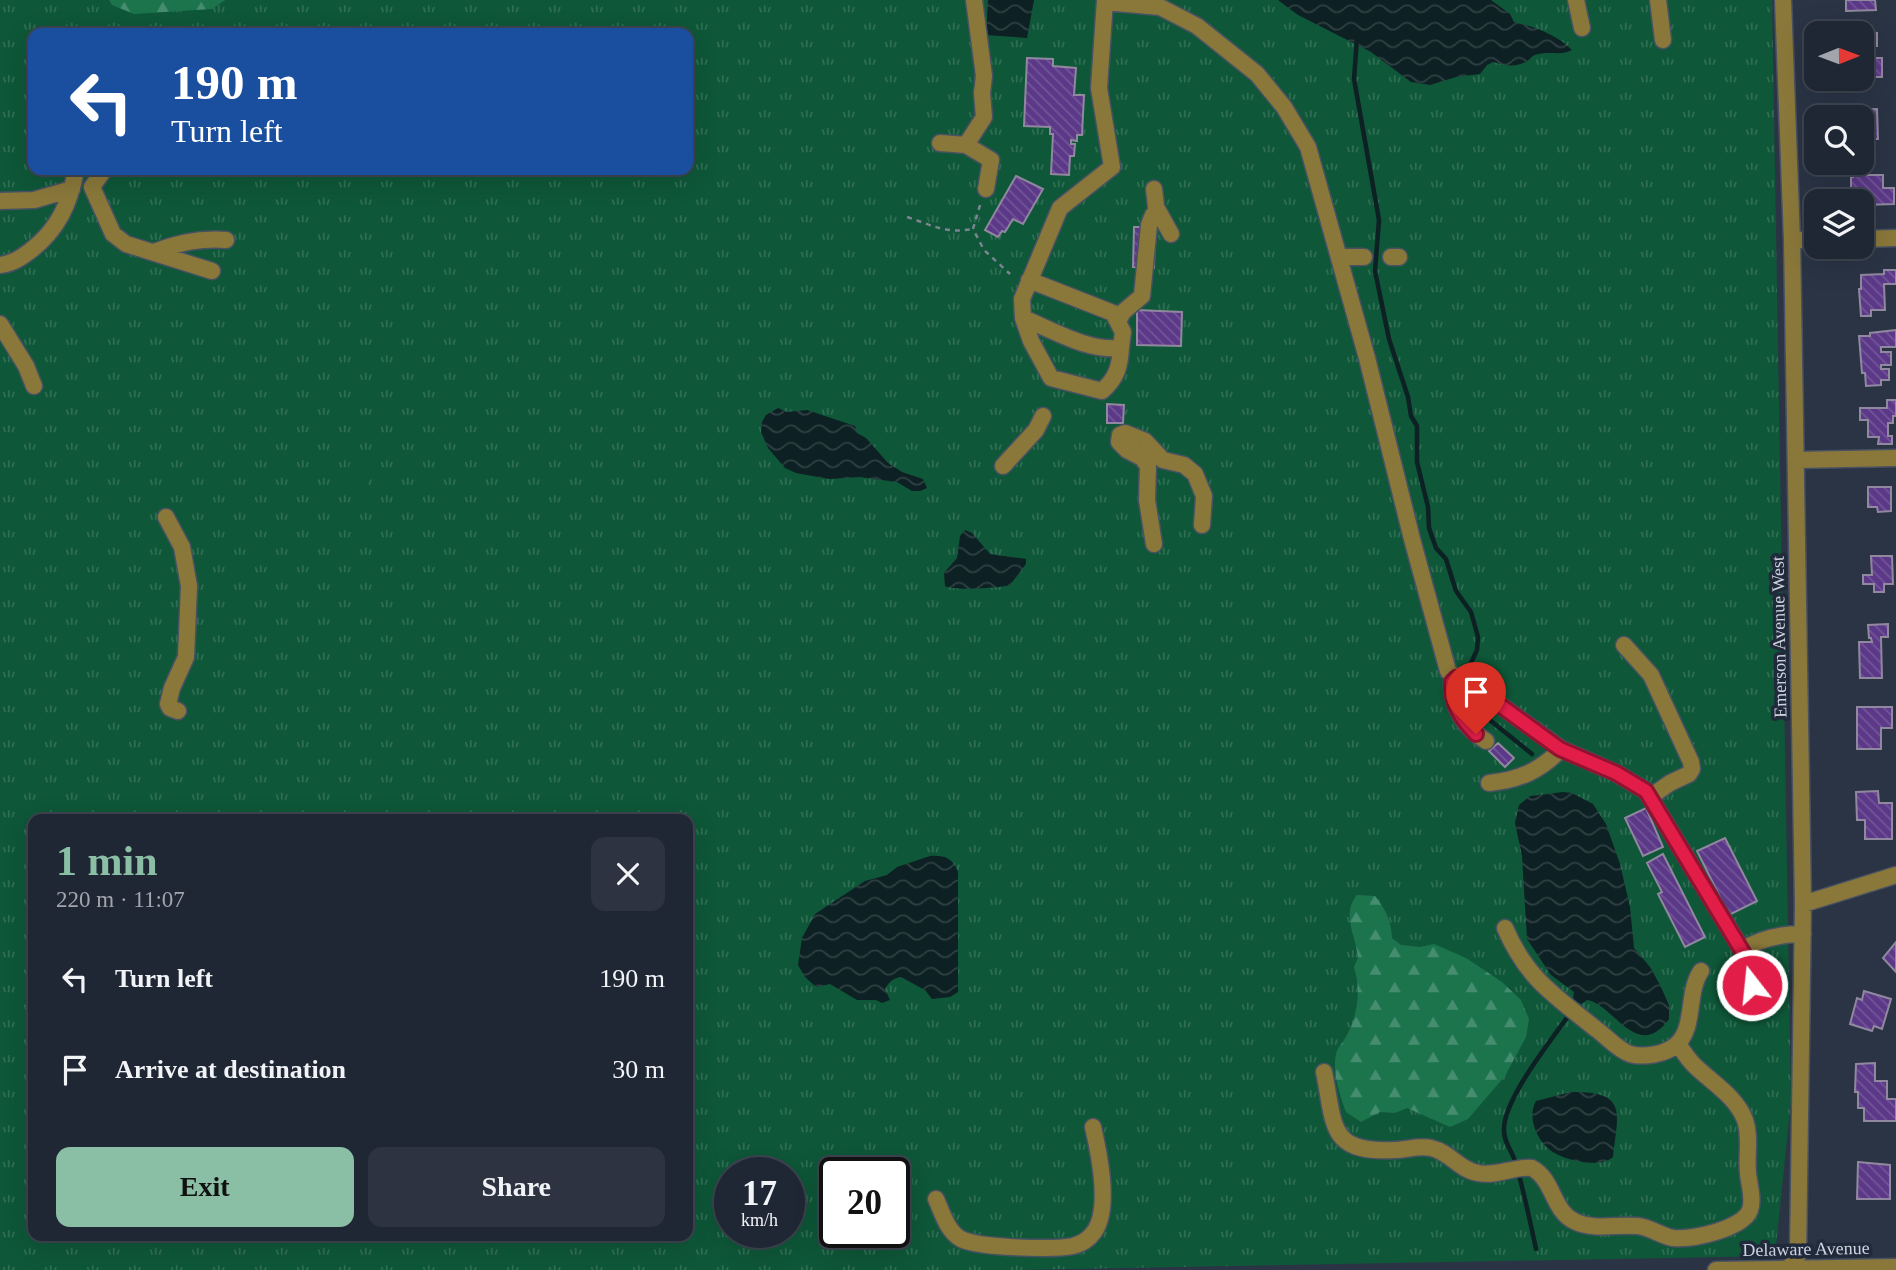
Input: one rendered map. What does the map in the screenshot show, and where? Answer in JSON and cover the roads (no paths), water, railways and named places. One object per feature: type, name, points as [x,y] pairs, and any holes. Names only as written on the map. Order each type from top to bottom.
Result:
[{"type":"street","points":[[966,145],[985,117],[982,93],[984,76],[974,0]]},
{"type":"street","points":[[1576,0],[1582,28]]},
{"type":"street","points":[[1658,0],[1662,40]]},
{"type":"street","name":"Emerson Avenue West","points":[[1783,0],[1792,240],[1803,904],[1798,1255],[1788,1269]]},
{"type":"street","points":[[1029,280],[1113,313],[1123,332],[1120,367],[1111,383],[1102,391],[1051,379],[1031,341],[1023,318],[1022,299],[1029,280],[1060,208],[1112,167],[1099,88],[1105,1],[1160,7],[1197,26],[1257,74],[1284,107],[1308,147],[1340,257],[1448,671],[1475,687],[1560,749],[1616,773],[1646,791],[1742,950],[1752,970],[1752,999]]},
{"type":"street","points":[[940,144],[966,145],[991,160],[986,189]]},
{"type":"street","points":[[0,265],[16,261],[45,239],[62,217],[75,175]]},
{"type":"street","points":[[89,175],[113,234],[126,244],[212,271]]},
{"type":"street","points":[[92,187],[100,175]]},
{"type":"street","points":[[0,201],[17,202],[46,198],[72,189]]},
{"type":"street","points":[[1154,189],[1158,211],[1171,234]]},
{"type":"street","points":[[1118,322],[1123,312],[1142,296],[1149,225],[1158,211]]},
{"type":"street","points":[[1874,239],[1896,238]]},
{"type":"street","points":[[153,252],[181,243],[206,239],[226,240]]},
{"type":"street","points":[[1792,240],[1804,240]]},
{"type":"street","points":[[1340,257],[1363,257]]},
{"type":"street","points":[[1023,318],[1093,347],[1110,350],[1121,347]]},
{"type":"street","points":[[0,324],[26,366],[34,386]]},
{"type":"street","points":[[1003,466],[1036,430],[1043,416]]},
{"type":"street","points":[[1154,544],[1147,500],[1149,471],[1146,461],[1122,446],[1119,442],[1121,435],[1125,433],[1145,441],[1163,460]]},
{"type":"street","points":[[1142,458],[1184,465],[1199,480],[1204,496],[1202,525]]},
{"type":"street","points":[[1796,460],[1896,458]]},
{"type":"street","points":[[166,517],[182,547],[188,586],[186,657],[167,704],[178,711]]},
{"type":"street","points":[[1624,645],[1651,675],[1691,762],[1692,769],[1689,774],[1650,797]]},
{"type":"street","points":[[1456,678],[1452,682],[1454,704],[1467,725],[1486,741]]},
{"type":"street","points":[[1489,783],[1530,774],[1544,766],[1560,749]]},
{"type":"street","points":[[1803,904],[1896,875]]},
{"type":"street","points":[[1505,928],[1515,951],[1529,971],[1564,1004],[1630,1054],[1655,1054],[1678,1044],[1688,1024],[1694,981],[1701,971]]},
{"type":"street","points":[[1742,950],[1755,942],[1782,934],[1803,934]]},
{"type":"street","points":[[1324,1072],[1338,1133],[1345,1143],[1365,1150],[1430,1147],[1444,1152],[1464,1168],[1480,1174],[1532,1168],[1544,1177],[1564,1215],[1576,1222],[1615,1227],[1640,1226],[1659,1234],[1688,1238],[1734,1226],[1744,1220],[1752,1203],[1745,1120],[1730,1097],[1692,1063],[1678,1044]]},
{"type":"street","points":[[936,1199],[950,1230],[977,1244],[1058,1247],[1073,1246],[1086,1241],[1101,1218],[1101,1171],[1093,1127]]},
{"type":"street","name":"Delaware Avenue","points":[[1716,1270],[1896,1267]]},
{"type":"water","points":[[988,0],[1034,0],[1027,38],[986,35]]},
{"type":"water","points":[[1278,0],[1491,0],[1510,14],[1514,22],[1546,32],[1572,50],[1564,53],[1543,53],[1517,65],[1493,62],[1480,74],[1456,77],[1430,85],[1411,82],[1371,52],[1298,15]]},
{"type":"water","points":[[778,408],[787,412],[807,410],[855,426],[857,433],[866,438],[888,463],[902,472],[923,479],[927,488],[912,491],[897,482],[860,477],[829,479],[796,473],[785,468],[768,448],[761,432],[766,415]]},
{"type":"water","points":[[965,530],[972,533],[990,554],[1026,559],[1026,564],[1010,585],[966,589],[945,586],[944,573],[957,558],[960,536]]},
{"type":"water","points":[[1572,793],[1593,804],[1606,824],[1620,864],[1630,907],[1634,948],[1650,967],[1669,1005],[1669,1019],[1657,1031],[1646,1035],[1636,1033],[1597,1004],[1587,1000],[1580,1005],[1573,999],[1574,992],[1551,975],[1527,939],[1522,856],[1515,823],[1519,805],[1530,796]]},
{"type":"water","points":[[930,856],[947,858],[958,872],[958,992],[950,997],[932,999],[925,990],[901,977],[888,984],[885,989],[890,1000],[882,1003],[876,1000],[857,1000],[830,984],[816,987],[805,977],[798,965],[802,938],[815,914],[865,881],[887,875],[897,867]]},
{"type":"water","points":[[1571,1092],[1603,1096],[1616,1108],[1613,1157],[1607,1161],[1591,1163],[1563,1157],[1550,1150],[1537,1134],[1532,1113],[1536,1101]]},
{"type":"waterway","points":[[1357,38],[1354,79],[1379,220],[1375,271],[1389,339],[1408,397],[1411,416],[1417,426],[1417,462],[1428,507],[1429,528],[1436,548],[1446,559],[1456,591],[1471,612],[1478,637],[1477,650],[1467,671],[1463,691],[1471,705],[1532,754]]},
{"type":"waterway","points":[[1536,1249],[1519,1175],[1504,1129],[1506,1116],[1520,1085],[1571,1012]]}]
